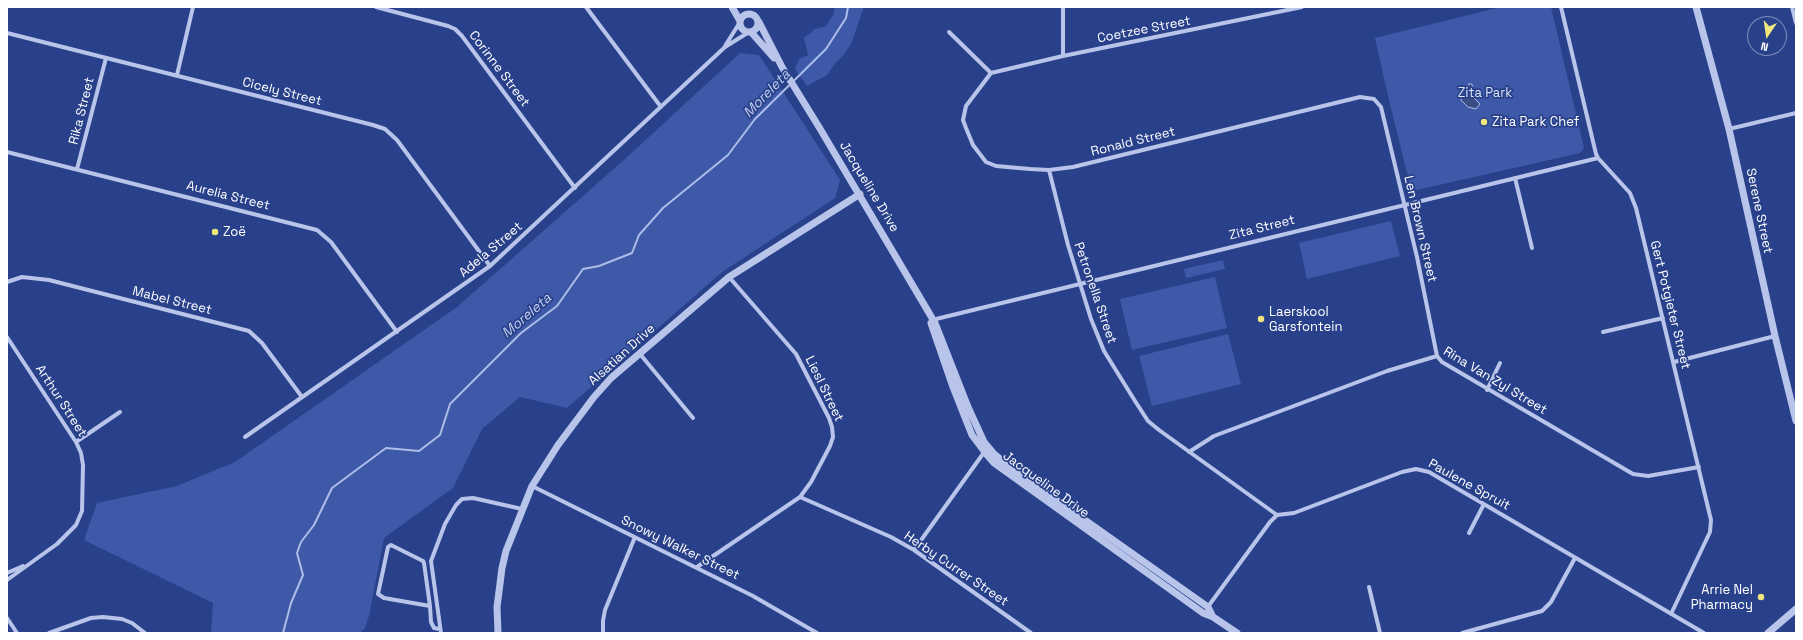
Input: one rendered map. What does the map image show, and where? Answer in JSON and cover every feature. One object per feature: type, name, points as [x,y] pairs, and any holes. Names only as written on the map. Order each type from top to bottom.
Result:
[{"type":"street","points":[[177,75],[193,7]]},
{"type":"street","name":"Corinne Street","points":[[376,7],[455,29],[462,36],[576,188]]},
{"type":"street","points":[[586,7],[661,107]]},
{"type":"street","points":[[732,7],[744,30],[750,32],[756,30],[759,22],[756,17],[743,7]]},
{"type":"street","points":[[1063,7],[1063,56]]},
{"type":"street","name":"Coetzee Street","points":[[991,73],[1063,56],[1302,7]]},
{"type":"street","name":"Gert Potgieter Street","points":[[1561,7],[1592,140],[1598,158],[1633,197],[1640,219],[1711,520],[1711,528],[1671,614]]},
{"type":"street","name":"Serene Street","points":[[1696,7],[1729,129],[1775,336],[1796,421]]},
{"type":"street","points":[[1792,7],[1796,23]]},
{"type":"street","points":[[740,22],[743,16],[752,14]]},
{"type":"street","name":"Adela Street","points":[[725,47],[740,22]]},
{"type":"street","name":"Jacqueline Drive","points":[[759,22],[764,36],[860,194],[932,320],[932,328],[972,435],[986,450],[1237,633]]},
{"type":"street","name":"Adela Street","points":[[245,437],[490,266],[576,188],[725,47],[750,32]]},
{"type":"street","name":"Jacqueline Drive","points":[[750,32],[782,67]]},
{"type":"street","points":[[949,32],[991,73]]},
{"type":"street","name":"Cicely Street","points":[[7,33],[385,129],[397,140],[490,266]]},
{"type":"street","name":"Rika Street","points":[[77,169],[106,58]]},
{"type":"street","name":"Ronald Street","points":[[991,73],[966,106],[963,120],[973,145],[982,158],[990,164],[1005,167],[1049,170],[1073,167],[1360,97],[1374,99],[1381,107]]},
{"type":"street","name":"Len Brown Street","points":[[1381,107],[1418,264],[1437,356]]},
{"type":"street","points":[[1729,129],[1796,113]]},
{"type":"street","name":"Aurelia Street","points":[[7,152],[317,230],[331,242],[397,332]]},
{"type":"street","name":"Zita Street","points":[[932,320],[1598,158]]},
{"type":"street","name":"Petronella Street","points":[[1049,170],[1068,245],[1104,351],[1135,402],[1148,420],[1189,452],[1277,515]]},
{"type":"street","points":[[1515,178],[1532,248]]},
{"type":"street","name":"Alsatian Drive","points":[[498,633],[497,607],[502,568],[506,551],[522,509],[532,486],[558,445],[594,397],[611,378],[729,277],[860,194]]},
{"type":"street","name":"Mabel Street","points":[[7,282],[22,277],[49,280],[249,331],[262,343],[302,397]]},
{"type":"street","name":"Liesl Street","points":[[697,568],[800,497],[811,482],[830,446],[833,437],[832,427],[796,354],[729,277]]},
{"type":"street","points":[[1603,332],[1663,318]]},
{"type":"street","points":[[1674,362],[1775,336]]},
{"type":"street","name":"Arthur Street","points":[[7,337],[76,442],[83,460],[83,497],[81,516],[74,528],[57,544],[29,564]]},
{"type":"street","points":[[640,354],[693,418]]},
{"type":"street","name":"Rina Van Zyl Street","points":[[1189,452],[1207,439],[1228,430],[1387,371],[1437,356],[1445,365],[1634,474],[1648,476],[1699,467]]},
{"type":"street","points":[[1487,390],[1500,363]]},
{"type":"street","points":[[76,442],[120,412]]},
{"type":"street","points":[[914,550],[986,450]]},
{"type":"street","name":"Paulene Spruit","points":[[1277,515],[1294,513],[1402,472],[1416,469],[1429,472],[1704,633]]},
{"type":"street","name":"Snowy Walker Street","points":[[532,486],[753,596],[817,633]]},
{"type":"street","name":"Herby Currer Street","points":[[800,497],[891,537],[914,550],[1031,633]]},
{"type":"street","points":[[440,631],[432,561],[445,524],[456,505],[462,499],[479,498],[522,509]]},
{"type":"street","points":[[1469,533],[1484,504]]},
{"type":"street","points":[[1205,610],[1270,522],[1277,515]]},
{"type":"street","points":[[603,633],[605,610],[635,537]]},
{"type":"street","points":[[430,606],[384,598],[378,594],[388,547],[391,545],[395,546],[422,561],[430,606],[431,622],[434,628],[440,631]]},
{"type":"street","points":[[1462,633],[1542,611],[1550,602],[1576,558]]},
{"type":"street","points":[[7,573],[29,564]]},
{"type":"street","points":[[7,580],[29,564]]},
{"type":"street","points":[[1369,587],[1380,633]]},
{"type":"street","points":[[1768,633],[1796,609]]},
{"type":"street","points":[[49,633],[91,618],[103,616],[122,619],[132,623],[145,633]]},
{"type":"street","points":[[7,618],[17,633]]},
{"type":"green space","points":[[835,7],[864,7],[851,44],[843,56],[836,62],[827,75],[807,86],[795,69],[799,59],[808,55],[804,38],[815,29],[826,26],[833,15]]},
{"type":"green space","name":"Zita Park","points":[[1501,7],[1551,7],[1584,148],[1580,153],[1417,190],[1410,185],[1375,38]]},
{"type":"green space","points":[[740,53],[759,55],[840,180],[835,198],[722,272],[567,408],[520,397],[482,429],[453,488],[384,538],[369,616],[365,628],[360,633],[211,633],[213,603],[84,540],[97,503],[177,486],[235,462],[457,307],[625,159]]},
{"type":"green space","points":[[1391,221],[1400,256],[1307,279],[1299,243]]},
{"type":"green space","points":[[1223,260],[1225,269],[1186,278],[1184,269]]},
{"type":"green space","points":[[1215,277],[1227,328],[1132,350],[1120,299]]},
{"type":"green space","points":[[1228,334],[1241,384],[1152,406],[1139,356]]},
{"type":"shaded area","points":[[1469,84],[1472,84],[1474,98],[1480,104],[1476,109],[1468,107],[1461,100],[1463,91]]},
{"type":"waterway","name":"Moreleta","points":[[283,633],[291,603],[303,575],[297,553],[301,542],[314,525],[332,488],[386,448],[419,451],[440,435],[450,404],[521,333],[557,306],[583,269],[599,266],[632,253],[639,235],[663,208],[728,155],[755,119],[826,49],[846,18],[848,7]]},
{"type":"place","name":"Zita Park Chef","points":[[1484,122]]},
{"type":"place","name":"Zoë","points":[[215,232]]},
{"type":"place","name":"Laerskool Garsfontein","points":[[1261,319]]},
{"type":"place","name":"Arrie Nel Pharmacy","points":[[1761,597]]}]
